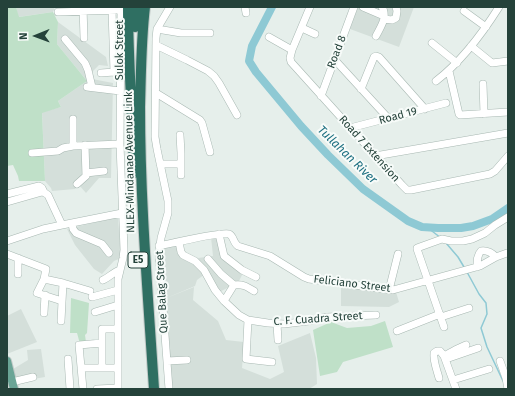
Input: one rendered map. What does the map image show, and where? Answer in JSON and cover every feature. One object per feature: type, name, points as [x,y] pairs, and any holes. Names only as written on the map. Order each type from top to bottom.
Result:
[{"type":"highway","name":"NLEX-Mindanao Avenue Link","points":[[132,110],[136,7]]},
{"type":"highway","name":"NLEX-Mindanao Avenue Link","points":[[145,7],[142,30],[140,131],[144,235],[154,389]]},
{"type":"highway","name":"NLEX-Mindanao Avenue Link","points":[[123,8],[128,41],[137,236],[148,389]]},
{"type":"main road","points":[[7,361],[13,386]]},
{"type":"street","points":[[170,7],[157,29],[181,33],[210,34]]},
{"type":"street","points":[[269,37],[292,50],[310,7]]},
{"type":"street","name":"Road 8","points":[[321,96],[354,7]]},
{"type":"street","points":[[365,7],[384,18],[392,20],[396,18],[396,7]]},
{"type":"street","points":[[376,36],[384,18],[384,11],[382,7]]},
{"type":"street","points":[[436,81],[449,71],[471,46],[499,7]]},
{"type":"street","points":[[58,12],[84,9],[112,10],[123,8]]},
{"type":"street","name":"Sulok Street","points":[[122,213],[120,91],[117,73],[123,8]]},
{"type":"street","points":[[84,9],[84,38]]},
{"type":"street","points":[[101,73],[117,73],[112,10]]},
{"type":"street","points":[[464,11],[486,27]]},
{"type":"street","points":[[302,28],[315,34]]},
{"type":"street","name":"Que Balag Street","points":[[157,29],[155,137],[168,201],[168,213],[159,246],[169,389]]},
{"type":"street","points":[[65,39],[85,63],[88,70],[89,87],[120,91]]},
{"type":"street","points":[[432,43],[456,63]]},
{"type":"street","points":[[156,45],[208,71],[214,76],[220,83],[237,115]]},
{"type":"street","points":[[471,46],[492,63],[508,61]]},
{"type":"street","name":"Road 7 Extension","points":[[292,50],[290,60],[407,190],[490,174],[495,171],[508,156]]},
{"type":"street","points":[[360,89],[374,57],[376,56],[379,57],[425,109]]},
{"type":"street","points":[[334,59],[388,118]]},
{"type":"street","points":[[449,71],[460,115],[508,112]]},
{"type":"street","points":[[483,84],[484,114]]},
{"type":"street","points":[[156,93],[200,120],[210,152]]},
{"type":"street","name":"Road 19","points":[[350,128],[446,103]]},
{"type":"street","points":[[73,119],[73,146]]},
{"type":"street","points":[[375,156],[508,134]]},
{"type":"street","points":[[180,135],[181,175]]},
{"type":"street","points":[[32,153],[58,151],[63,148],[73,146],[120,144]]},
{"type":"street","points":[[77,184],[86,176],[85,145]]},
{"type":"street","points":[[160,164],[181,164]]},
{"type":"street","points":[[86,174],[104,171]]},
{"type":"street","points":[[7,194],[39,186],[48,195],[62,225]]},
{"type":"street","points":[[7,202],[44,192]]},
{"type":"street","points":[[7,241],[62,225],[122,213],[124,258],[118,279],[118,388],[97,389]]},
{"type":"street","points":[[444,327],[417,248],[442,239],[463,241],[472,239],[485,233],[508,217]]},
{"type":"street","points":[[72,223],[76,233],[102,244],[109,253]]},
{"type":"street","points":[[159,246],[219,234],[224,256],[242,270],[256,277]]},
{"type":"street","name":"Feliciano Street","points":[[219,234],[229,234],[235,245],[270,256],[309,279],[389,290],[477,267],[507,253]]},
{"type":"street","name":"C. F. Cuadra Street","points":[[179,242],[183,255],[195,261],[204,270],[215,290],[224,301],[239,315],[248,320],[277,324],[309,321],[327,317],[376,315]]},
{"type":"street","points":[[477,267],[478,256],[481,251],[486,250],[496,257]]},
{"type":"street","points":[[7,254],[46,269],[44,279],[37,293],[62,300]]},
{"type":"street","points":[[389,290],[398,254]]},
{"type":"street","points":[[18,258],[18,274]]},
{"type":"street","points":[[208,259],[234,286]]},
{"type":"street","points":[[103,280],[114,272],[120,270]]},
{"type":"street","points":[[44,279],[63,283],[91,294],[118,290]]},
{"type":"street","points":[[61,321],[63,283]]},
{"type":"street","points":[[224,301],[234,286],[240,284],[254,291]]},
{"type":"street","points":[[44,313],[45,295]]},
{"type":"street","points":[[95,312],[118,305]]},
{"type":"street","points":[[397,331],[440,316],[469,308]]},
{"type":"street","points":[[248,320],[246,359],[272,362]]},
{"type":"street","points":[[277,324],[278,340]]},
{"type":"street","points":[[102,368],[102,330],[118,329]]},
{"type":"street","points":[[83,389],[79,345],[102,343]]},
{"type":"street","points":[[445,357],[466,345]]},
{"type":"street","points":[[445,357],[478,348]]},
{"type":"street","points":[[439,378],[433,354],[436,351],[440,351],[445,357],[456,389]]},
{"type":"street","points":[[68,359],[70,389]]},
{"type":"street","points":[[166,361],[188,360]]},
{"type":"street","points":[[500,361],[508,389]]},
{"type":"street","points":[[81,368],[118,368]]},
{"type":"street","points":[[454,380],[489,369]]},
{"type":"street","points":[[13,386],[33,377]]},
{"type":"shaded area","points":[[16,7],[55,7],[53,12],[18,17]]},
{"type":"shaded area","points":[[358,7],[414,7],[399,47],[350,29]]},
{"type":"shaded area","points":[[58,22],[106,57],[108,66],[99,65],[90,74],[92,79],[113,83],[111,178],[99,178],[86,193],[79,185],[75,189],[52,191],[45,181],[42,112],[61,107],[58,101],[87,81],[57,44]]},
{"type":"shaded area","points":[[118,217],[121,258],[114,261],[102,274],[94,269],[75,245],[67,229]]},
{"type":"shaded area","points":[[211,237],[217,237],[222,256],[243,273],[238,283],[219,292],[198,258],[213,256]]},
{"type":"shaded area","points":[[178,245],[180,257],[198,266],[205,274],[197,280],[195,286],[164,299],[164,246]]},
{"type":"shaded area","points":[[341,286],[396,292],[399,302],[389,307],[341,306]]},
{"type":"shaded area","points":[[194,287],[193,300],[218,321],[226,340],[244,342],[242,368],[270,379],[284,372],[278,346],[310,333],[316,358],[317,384],[309,389],[172,389],[164,299]]},
{"type":"shaded area","points":[[21,309],[37,342],[7,354],[7,316]]},
{"type":"shaded area","points":[[41,349],[45,377],[16,382],[13,369],[28,360],[27,350]]},
{"type":"green space","points":[[7,7],[16,7],[19,17],[53,12],[58,22],[57,44],[87,81],[58,101],[61,107],[42,113],[45,181],[19,181],[13,165],[7,166]]},
{"type":"green space","points":[[71,298],[89,303],[87,333],[85,335],[86,342],[80,344],[77,333],[70,333]]},
{"type":"green space","points":[[385,321],[393,347],[343,362],[337,372],[320,376],[313,330],[331,322],[347,328],[371,326]]},
{"type":"waterway","name":"Tullahan River","points":[[272,7],[252,46],[249,61],[256,72],[301,126],[363,189],[408,221],[422,227],[461,228],[473,226],[492,219],[508,208]]},
{"type":"waterway","points":[[428,228],[441,238]]},
{"type":"waterway","points":[[446,243],[464,267]]},
{"type":"waterway","points":[[467,272],[479,294],[486,303],[487,314],[481,328],[487,347],[503,381]]}]
